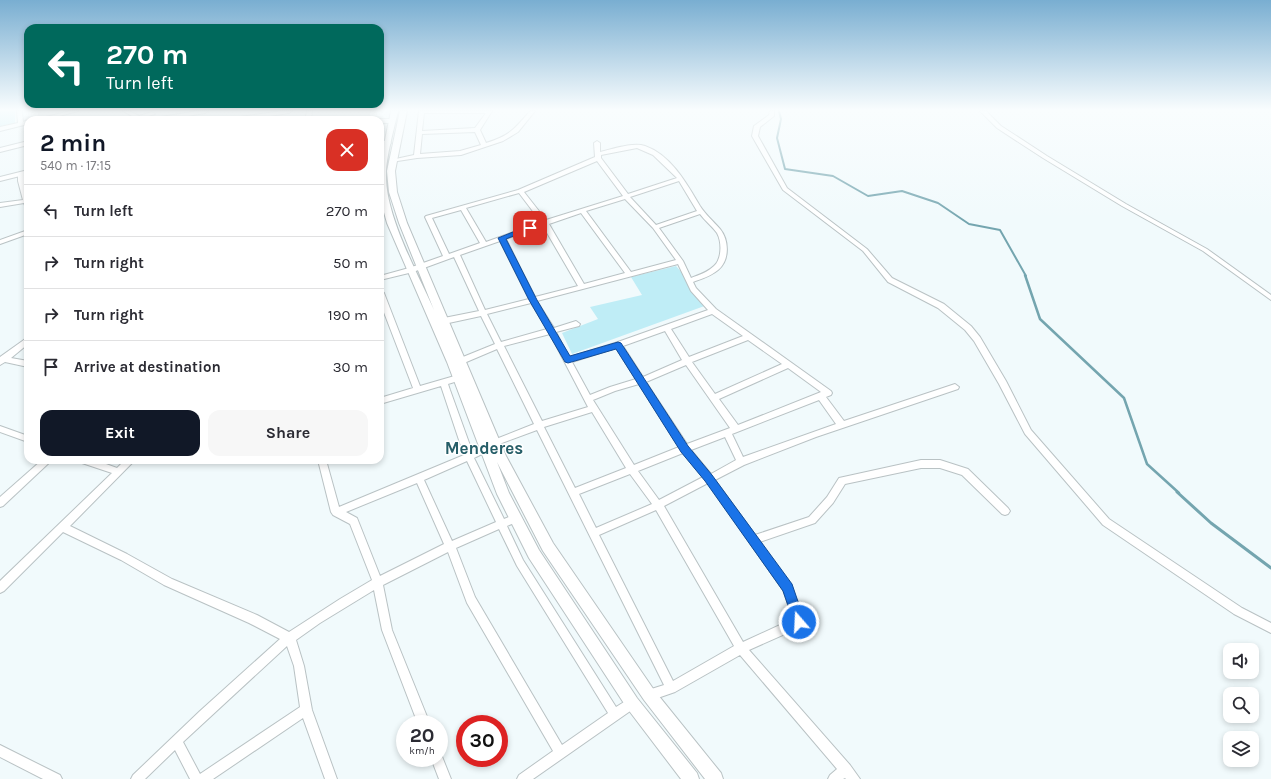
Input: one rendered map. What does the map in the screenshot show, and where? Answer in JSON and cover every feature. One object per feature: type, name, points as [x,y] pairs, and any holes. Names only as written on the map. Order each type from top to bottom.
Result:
[{"type":"main road","points":[[385,147],[386,160],[391,171],[393,192],[416,268],[458,378],[490,446],[500,457],[548,547],[649,695],[715,779]]},
{"type":"main road","points":[[386,160],[391,147]]},
{"type":"main road","points":[[0,176],[24,171]]},
{"type":"main road","points":[[0,179],[24,172]]},
{"type":"main road","points":[[416,268],[444,321],[461,361],[490,446],[503,494],[534,554],[632,703],[691,779]]},
{"type":"street","points":[[0,150],[11,147]]},
{"type":"street","points":[[417,156],[418,147]]},
{"type":"street","points":[[386,160],[461,153],[477,147]]},
{"type":"street","points":[[574,492],[828,393],[713,311],[693,289],[680,261],[655,227],[626,196],[598,156],[597,147]]},
{"type":"street","points":[[447,257],[428,217],[520,191],[598,156],[632,147]]},
{"type":"street","points":[[645,147],[650,150],[680,179],[701,212],[719,233],[723,241],[723,251],[719,265],[713,271],[690,281]]},
{"type":"street","points":[[761,147],[785,189],[865,250],[890,280],[941,306],[968,328],[977,339],[1003,383],[1028,432],[1106,522],[1238,611],[1271,628]]},
{"type":"street","points":[[1030,147],[1124,205],[1205,250],[1271,298]]},
{"type":"street","points":[[24,175],[21,181],[24,190]]},
{"type":"street","points":[[384,277],[416,268],[582,210],[680,179]]},
{"type":"street","points":[[520,191],[545,223],[582,287]]},
{"type":"street","points":[[0,205],[24,203]]},
{"type":"street","points":[[462,207],[484,244]]},
{"type":"street","points":[[582,210],[629,274]]},
{"type":"street","points":[[655,227],[701,212]]},
{"type":"street","points":[[0,242],[24,233]]},
{"type":"street","points":[[502,238],[533,300],[552,331],[588,399],[632,470],[658,505],[741,648],[854,779]]},
{"type":"street","points":[[456,254],[483,313],[671,688]]},
{"type":"street","points":[[444,321],[483,313],[680,261]]},
{"type":"street","points":[[384,303],[418,390]]},
{"type":"street","points":[[568,360],[618,345],[713,311]]},
{"type":"street","points":[[461,361],[499,345],[576,324]]},
{"type":"street","points":[[667,328],[687,361],[736,429]]},
{"type":"street","points":[[588,399],[612,389],[641,381],[748,336]]},
{"type":"street","points":[[2,361],[24,343]]},
{"type":"street","points":[[618,345],[685,449],[709,478],[752,540],[788,588],[799,622],[741,648],[671,688],[649,695]]},
{"type":"street","points":[[2,361],[24,364]]},
{"type":"street","points":[[714,398],[788,364]]},
{"type":"street","points":[[384,400],[458,378]]},
{"type":"street","points":[[444,382],[469,456],[520,563],[615,715]]},
{"type":"street","points":[[594,533],[658,505],[741,462],[842,425],[955,387]]},
{"type":"street","points":[[820,396],[842,425]]},
{"type":"street","points":[[336,512],[419,478],[540,425],[594,408]]},
{"type":"street","points":[[0,429],[24,438]]},
{"type":"street","points":[[727,432],[741,462]]},
{"type":"street","points":[[0,503],[44,464]]},
{"type":"street","points":[[96,464],[118,472]]},
{"type":"street","points":[[0,588],[127,464]]},
{"type":"street","points":[[323,464],[336,512],[354,521],[378,583],[387,630],[420,715]]},
{"type":"street","points":[[752,540],[812,520],[830,500],[842,481],[921,464],[940,464],[965,472],[1005,511]]},
{"type":"street","points":[[419,478],[450,546],[472,600],[560,753]]},
{"type":"street","points":[[137,779],[220,700],[290,638],[378,583],[450,546],[516,518]]},
{"type":"street","points":[[62,527],[124,557],[168,582],[253,619],[290,638],[299,666],[306,710],[330,779]]},
{"type":"street","points":[[523,779],[632,703]]},
{"type":"street","points":[[202,779],[306,710]]},
{"type":"street","points":[[177,741],[196,779]]},
{"type":"street","points":[[0,751],[56,779]]},
{"type":"street","points":[[440,767],[445,779]]},
{"type":"street","points":[[834,779],[846,769]]},
{"type":"shaded area","points":[[676,266],[710,304],[572,354],[562,333],[598,319],[590,307],[642,295],[631,277]]},
{"type":"waterway","points":[[779,147],[785,169],[833,176],[868,196],[902,191],[938,203],[969,224],[1000,230],[1026,276]]},
{"type":"waterway","points":[[1025,275],[1040,319],[1124,398],[1147,464],[1179,493]]},
{"type":"waterway","points":[[1177,492],[1211,523],[1271,568]]},
{"type":"district","name":"Menderes","points":[[484,448]]},
{"type":"route","points":[[530,228],[502,238],[533,300],[568,360],[618,345],[685,449],[709,478],[752,540],[788,588],[799,622]]}]
